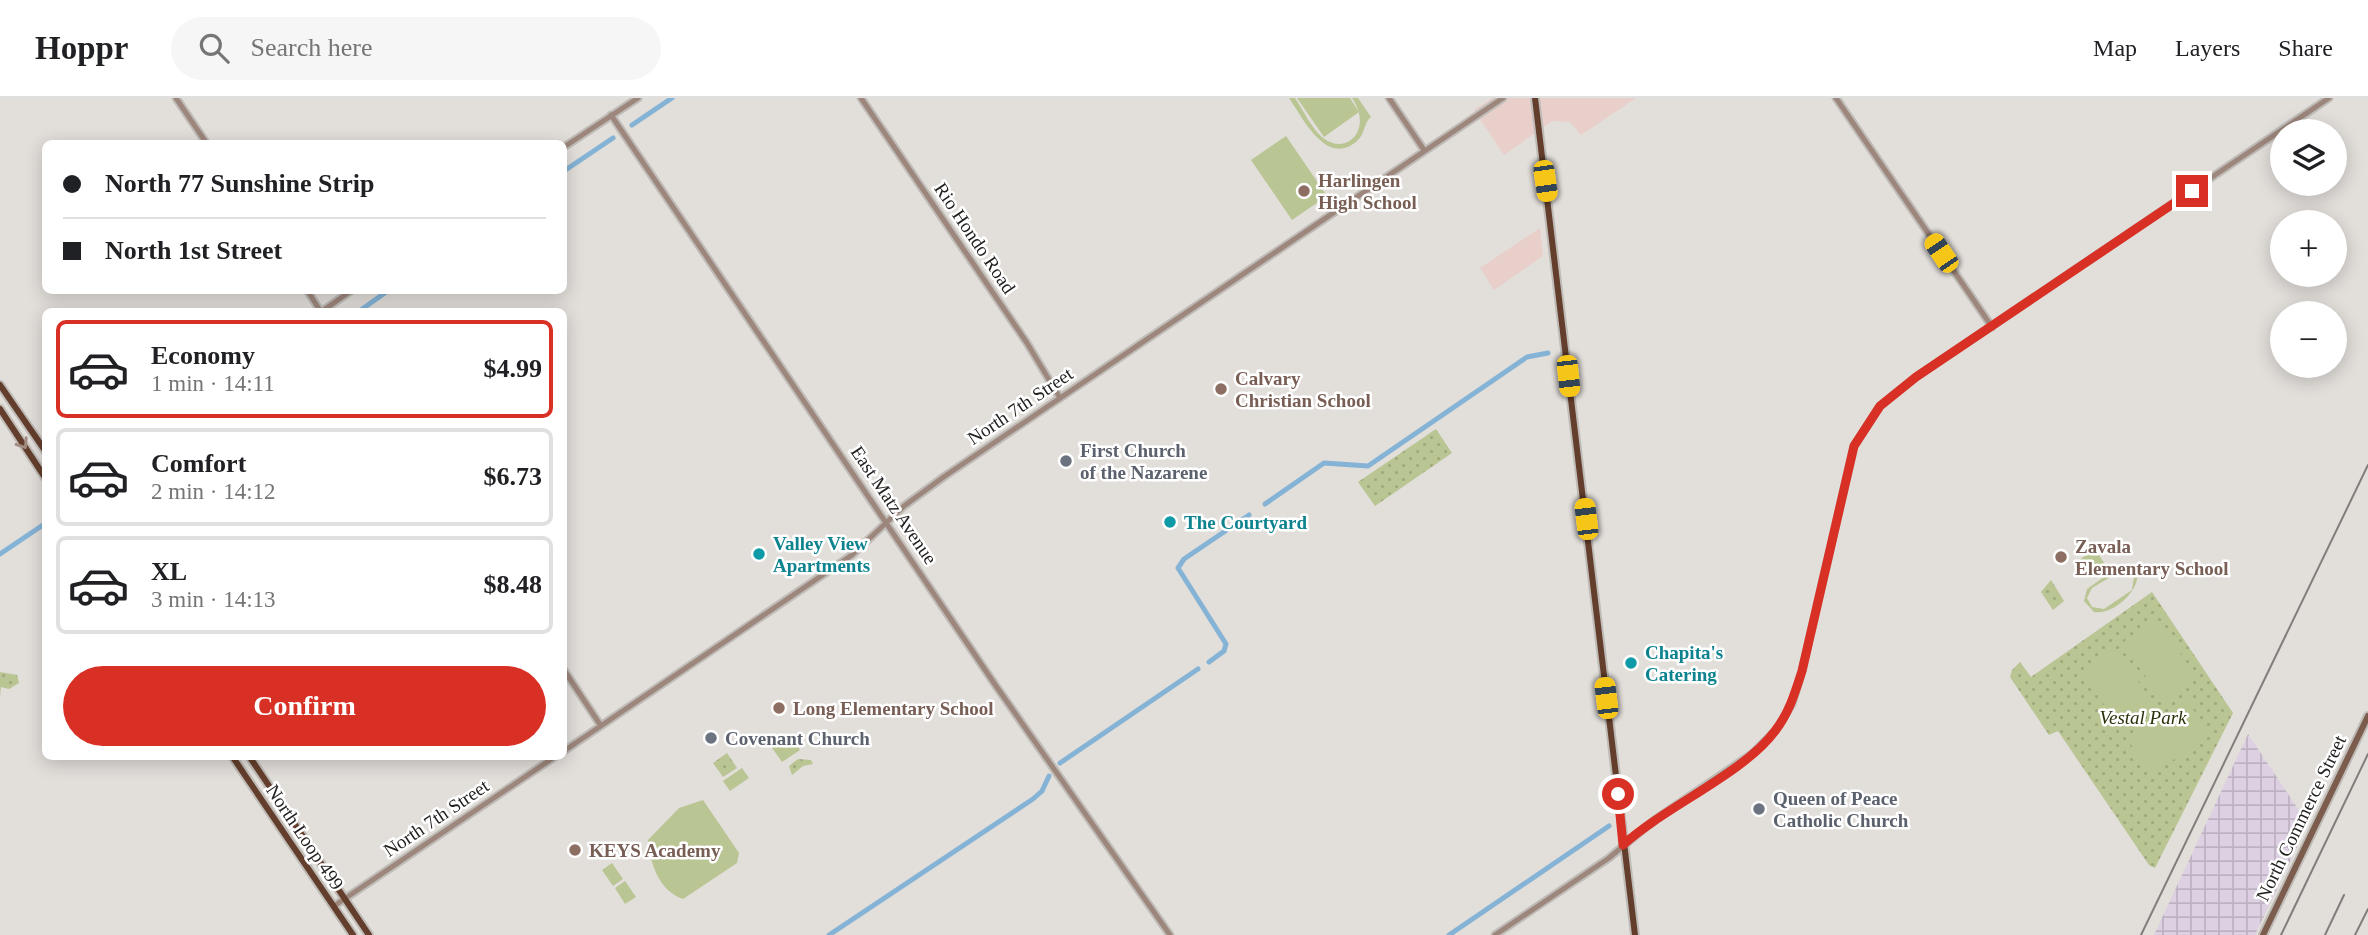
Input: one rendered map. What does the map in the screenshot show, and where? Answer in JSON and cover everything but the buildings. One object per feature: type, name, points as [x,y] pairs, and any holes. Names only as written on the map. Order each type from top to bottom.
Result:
[{"type":"main road","points":[[1535,98],[1635,935]]},
{"type":"main road","points":[[0,385],[42,446]]},
{"type":"main road","points":[[0,409],[42,473]]},
{"type":"main road","name":"North Commerce Street","points":[[2263,935],[2368,716]]},
{"type":"main road","name":"North Loop 499","points":[[235,760],[353,935]]},
{"type":"main road","name":"North Loop 499","points":[[252,760],[369,935]]},
{"type":"street","points":[[176,98],[204,140]]},
{"type":"street","points":[[567,146],[638,98]]},
{"type":"street","name":"Rio Hondo Road","points":[[861,98],[1019,332],[1060,398]]},
{"type":"street","points":[[1389,98],[1424,150]]},
{"type":"street","name":"North 7th Street","points":[[567,749],[852,555],[915,498],[1503,98]]},
{"type":"street","points":[[1836,98],[1992,327]]},
{"type":"street","points":[[1494,935],[1609,858],[1623,845],[1753,753],[1776,730],[1792,704],[1802,671],[1846,470],[1864,427],[1880,406],[1908,383],[2329,98]]},
{"type":"street","name":"East Matz Avenue","points":[[611,115],[1170,935]]},
{"type":"street","points":[[327,308],[346,294]]},
{"type":"street","points":[[567,675],[601,726]]},
{"type":"street","name":"North 7th Street","points":[[334,906],[550,760]]},
{"type":"shaded area","points":[[1492,98],[1636,98],[1581,135],[1570,122],[1552,121],[1504,155],[1474,110]]},
{"type":"shaded area","points":[[1540,228],[1543,256],[1494,290],[1480,268]]},
{"type":"shaded area","points":[[2248,734],[2308,824],[2255,935],[2154,935]]},
{"type":"green space","points":[[1289,98],[1295,98],[1315,130],[1332,143],[1349,142],[1359,129],[1358,109],[1352,98],[1358,98],[1371,117],[1358,140],[1347,147],[1336,148],[1326,145],[1317,137]]},
{"type":"green space","points":[[1297,98],[1350,98],[1359,112],[1324,137]]},
{"type":"green space","points":[[1286,136],[1327,196],[1292,220],[1251,160]]},
{"type":"green space","points":[[1436,429],[1452,453],[1375,506],[1358,482]]},
{"type":"green space","points":[[2095,549],[2106,566],[2089,578],[2078,561]]},
{"type":"green space","points":[[2117,568],[2130,568],[2136,572],[2137,580],[2133,589],[2126,598],[2105,611],[2094,612],[2084,601],[2087,589]],"holes":[[[2122,570],[2134,577],[2132,590],[2104,609],[2092,607],[2087,598],[2092,588]]]},
{"type":"green space","points":[[2051,580],[2064,601],[2053,610],[2041,592]]},
{"type":"green space","name":"Vestal Park","points":[[2152,592],[2233,713],[2155,868],[2149,865],[2058,731],[2049,735],[2010,677],[2012,670],[2020,662],[2031,677]]},
{"type":"green space","points":[[2157,619],[2197,678],[2163,701],[2122,643]]},
{"type":"green space","points":[[2115,647],[2155,706],[2121,730],[2081,671]]},
{"type":"green space","points":[[0,672],[17,675],[19,683],[9,689],[1,687],[0,697]]},
{"type":"green space","points":[[2187,700],[2210,735],[2151,775],[2128,740]]},
{"type":"green space","points":[[788,733],[800,750],[782,762],[770,745]]},
{"type":"green space","points":[[727,753],[737,768],[723,777],[713,763]]},
{"type":"green space","points":[[798,759],[811,760],[813,764],[803,766],[792,775],[789,766]]},
{"type":"green space","points":[[742,768],[749,778],[730,791],[723,781]]},
{"type":"green space","points":[[703,800],[739,853],[737,863],[683,899],[668,890],[657,875],[648,840],[679,808]]},
{"type":"green space","points":[[612,863],[623,879],[613,886],[602,870]]},
{"type":"green space","points":[[625,881],[636,897],[625,904],[615,888]]},
{"type":"waterway","points":[[632,125],[672,98]]},
{"type":"waterway","points":[[567,169],[613,138]]},
{"type":"waterway","points":[[364,308],[383,294]]},
{"type":"waterway","points":[[1265,504],[1324,463],[1368,466],[1527,357],[1548,353]]},
{"type":"waterway","points":[[1209,662],[1224,651],[1226,644],[1178,568],[1184,559],[1249,515]]},
{"type":"waterway","points":[[0,554],[42,526]]},
{"type":"waterway","points":[[1060,763],[1198,669]]},
{"type":"waterway","points":[[829,935],[1033,799],[1042,791],[1049,776]]},
{"type":"waterway","points":[[1449,935],[1609,826]]},
{"type":"railway","points":[[2141,935],[2368,465]]},
{"type":"railway","points":[[2281,935],[2368,754]]},
{"type":"railway","points":[[2325,935],[2344,895]]},
{"type":"railway","points":[[2355,935],[2368,909]]},
{"type":"place","name":"Harlingen High School","points":[[1304,191]]},
{"type":"place","name":"Calvary Christian School","points":[[1221,389]]},
{"type":"place","name":"First Church of the Nazarene","points":[[1066,461]]},
{"type":"place","name":"The Courtyard","points":[[1170,522]]},
{"type":"place","name":"Valley View Apartments","points":[[759,554]]},
{"type":"place","name":"Zavala Elementary School","points":[[2061,557]]},
{"type":"place","name":"Chapita's Catering","points":[[1631,663]]},
{"type":"place","name":"Long Elementary School","points":[[779,708]]},
{"type":"place","name":"Covenant Church","points":[[711,738]]},
{"type":"place","name":"Queen of Peace Catholic Church","points":[[1759,809]]},
{"type":"place","name":"KEYS Academy","points":[[575,850]]},
{"type":"route","points":[[1618,794],[1623,845],[1653,821],[1753,753],[1776,730],[1792,704],[1802,671],[1848,462],[1864,427],[1880,406],[1916,377],[2192,191]]}]
